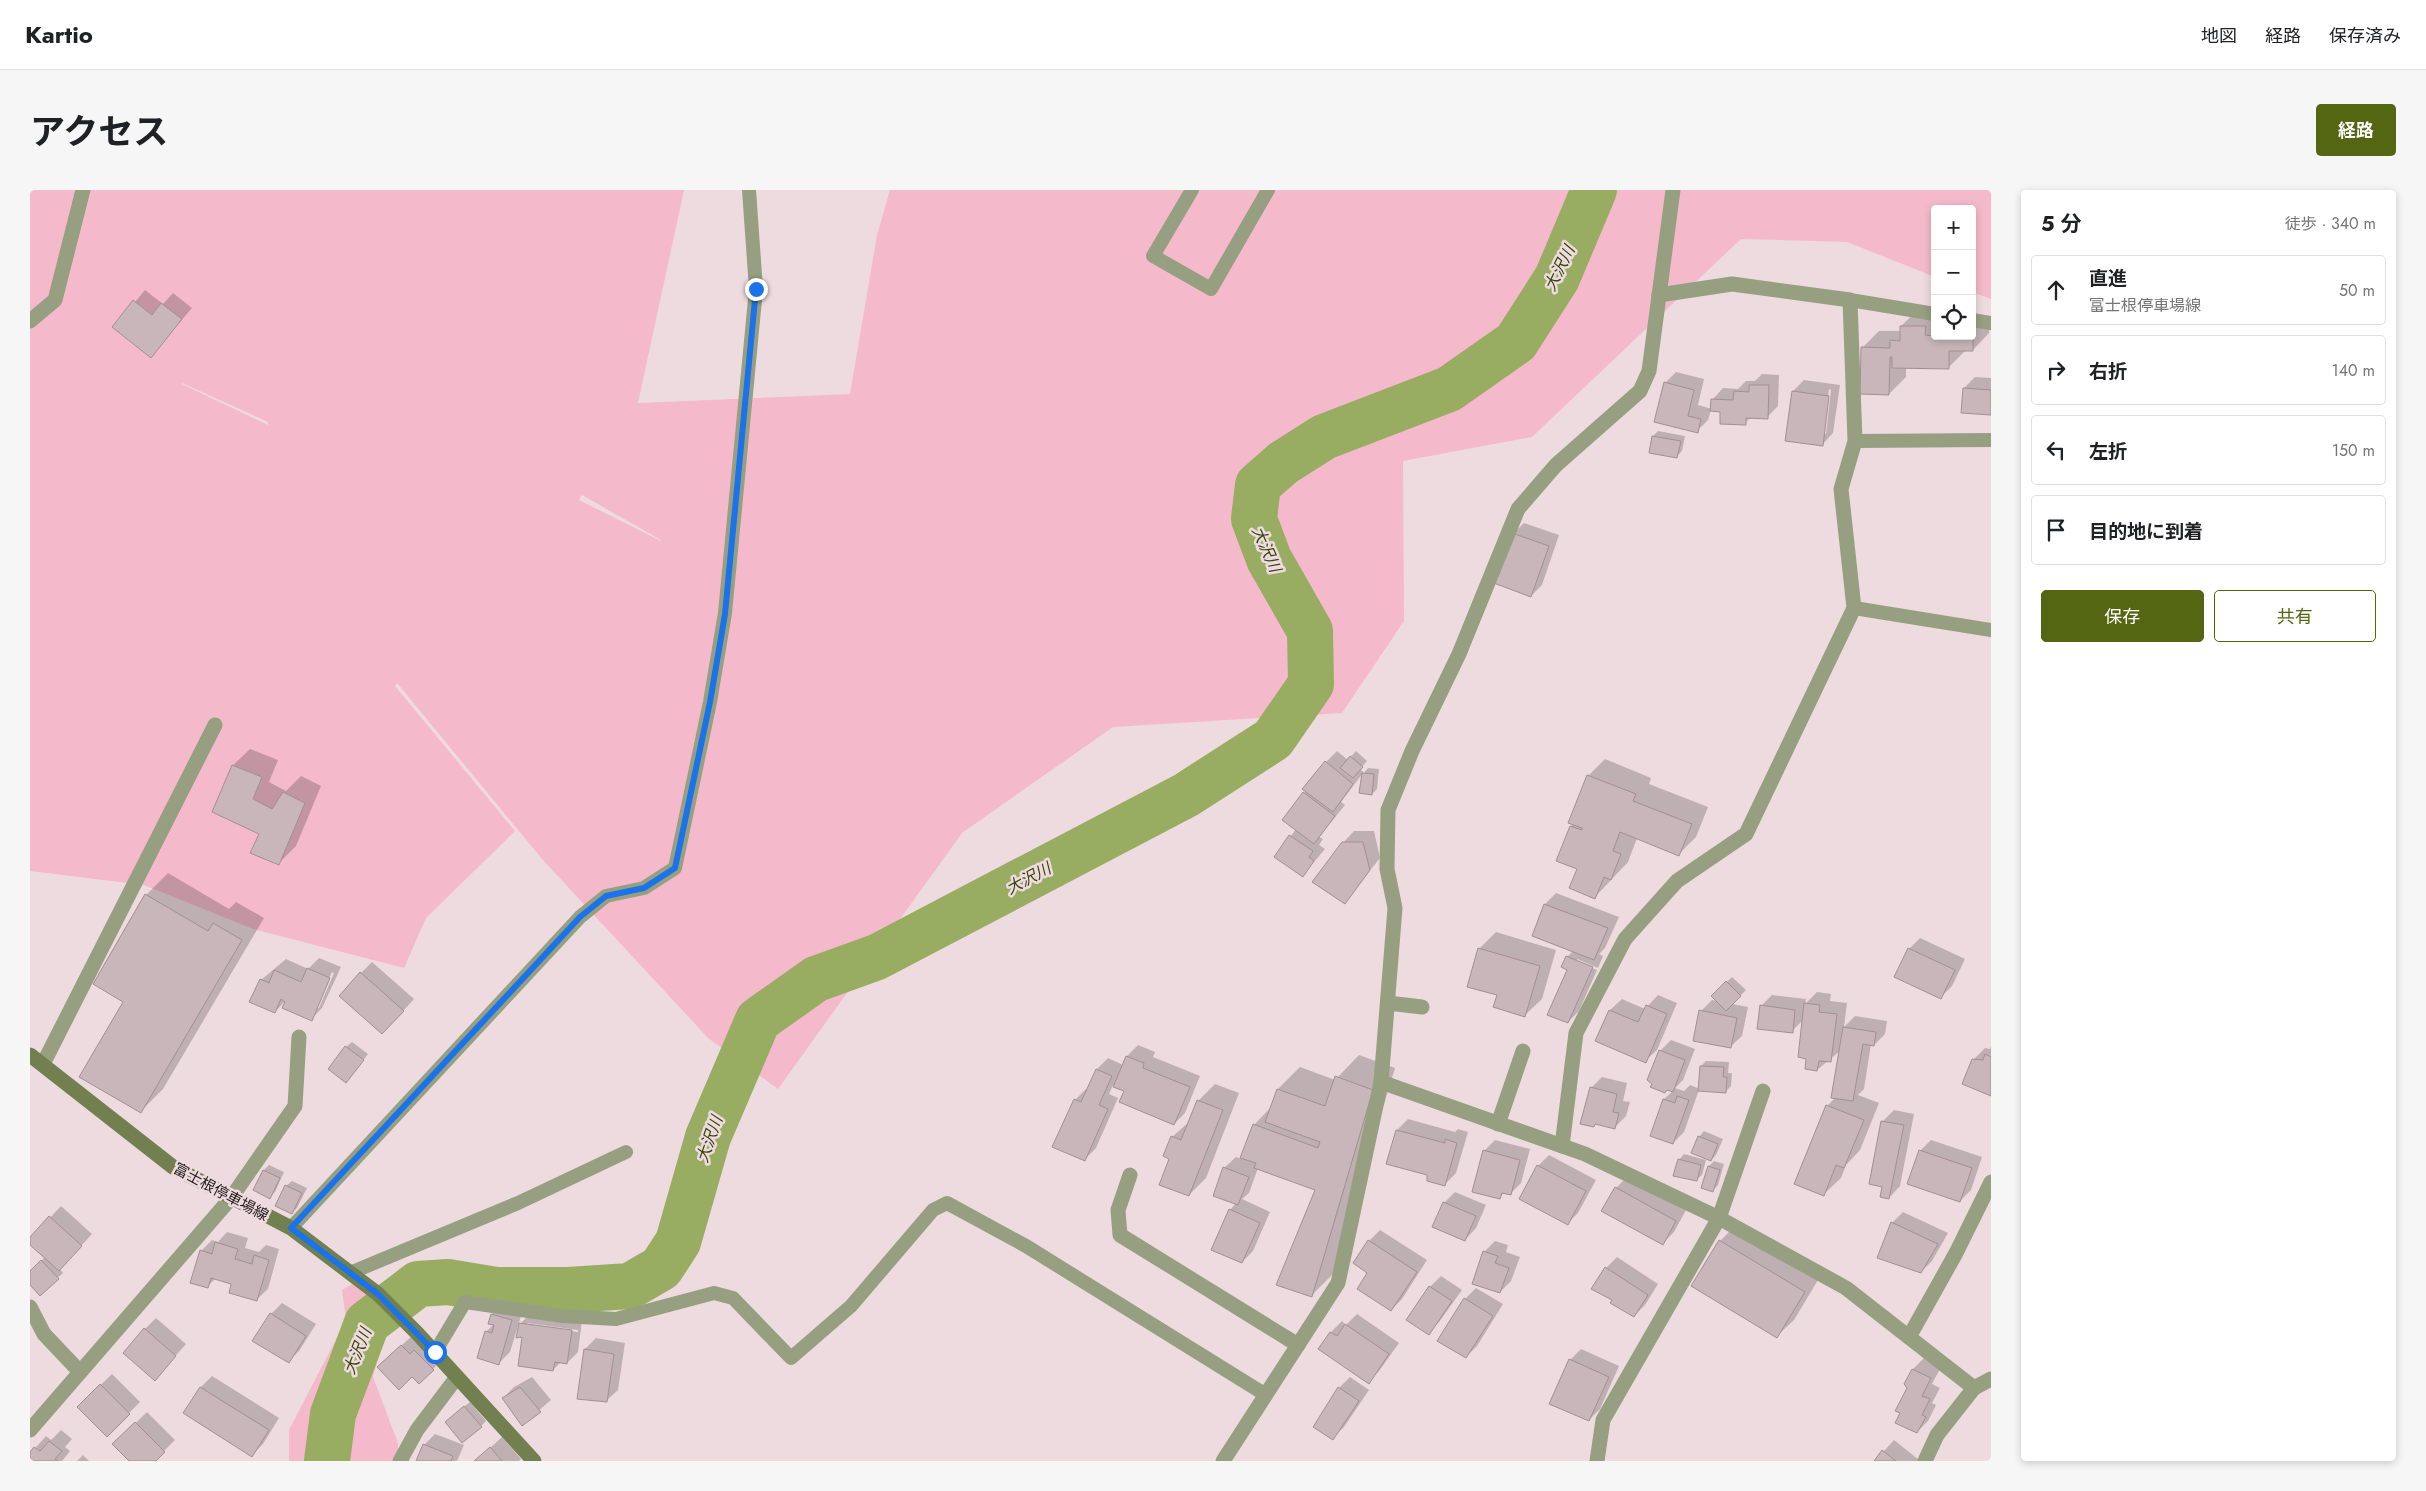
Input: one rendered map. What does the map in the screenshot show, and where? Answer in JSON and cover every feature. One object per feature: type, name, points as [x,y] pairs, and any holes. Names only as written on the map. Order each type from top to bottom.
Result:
[{"type":"main road","name":"富士根停車場線","points":[[30,1054],[173,1167],[291,1228],[378,1294],[417,1332],[534,1461]]},
{"type":"street","points":[[30,321],[55,300],[83,190]]},
{"type":"street","points":[[1223,1461],[1338,1283],[1382,1082],[1395,908],[1387,869],[1388,810],[1412,751],[1459,654],[1518,509],[1556,465],[1640,391],[1648,371],[1673,190]]},
{"type":"street","points":[[1562,1146],[1576,1033],[1626,938],[1677,881],[1746,834],[1854,608],[1840,489],[1855,441],[1850,300],[1732,284],[1659,295]]},
{"type":"street","points":[[43,1064],[215,725]]},
{"type":"street","points":[[1388,1003],[1422,1007]]},
{"type":"street","points":[[30,1430],[231,1198],[295,1106],[299,1037]]},
{"type":"street","points":[[1498,1124],[1523,1051]]},
{"type":"street","points":[[1382,1082],[1585,1154],[1719,1218],[1846,1288],[1974,1388]]},
{"type":"street","points":[[1597,1461],[1603,1420],[1719,1218],[1763,1091]]},
{"type":"street","points":[[1130,1175],[1118,1210],[1120,1235],[1298,1345]]},
{"type":"street","points":[[1909,1337],[1956,1253],[1991,1182]]},
{"type":"street","points":[[30,1307],[44,1334],[80,1372]]},
{"type":"street","points":[[400,1461],[417,1430],[458,1377]]},
{"type":"street","points":[[1926,1461],[1937,1435],[1974,1388],[1991,1379]]},
{"type":"lane","points":[[291,1228],[580,917],[606,896],[644,888],[675,868],[708,712],[725,614],[756,289],[749,190]]},
{"type":"lane","points":[[1192,190],[1153,256],[1212,289],[1268,190]]},
{"type":"lane","points":[[1850,300],[1931,313]]},
{"type":"lane","points":[[1976,321],[1991,323]]},
{"type":"lane","points":[[1855,441],[1991,440]]},
{"type":"lane","points":[[1854,608],[1991,630]]},
{"type":"lane","points":[[350,1272],[518,1203],[626,1152]]},
{"type":"lane","points":[[435,1352],[465,1302],[562,1316],[616,1319],[714,1293],[733,1298],[790,1358],[850,1306],[933,1210],[947,1203],[1026,1246],[1266,1395]]},
{"type":"shaded area","points":[[30,190],[684,190],[638,403],[850,394],[877,235],[890,190],[1991,190],[1991,299],[1976,293],[1976,205],[1931,205],[1931,275],[1847,242],[1741,239],[1532,437],[1403,461],[1404,621],[1342,713],[1113,727],[962,833],[778,1089],[708,1038],[542,859],[397,683],[395,686],[515,831],[426,918],[404,968],[253,929],[144,885],[30,871]],"holes":[[[182,383],[268,422],[268,425]],[[582,495],[661,541],[579,500]]]},
{"type":"shaded area","points":[[356,1282],[397,1308],[382,1344],[373,1377],[398,1443],[398,1461],[289,1461],[289,1430],[346,1320],[342,1290]]},
{"type":"building","points":[[133,300],[152,315],[161,303],[182,319],[151,358],[112,327]]},
{"type":"building","points":[[1900,326],[1926,326],[1925,335],[1931,336],[1931,340],[1973,340],[1973,351],[1949,351],[1949,369],[1892,368],[1892,357],[1890,357],[1889,395],[1860,394],[1861,347],[1890,348],[1890,340],[1900,341]]},
{"type":"building","points":[[1664,382],[1694,390],[1688,416],[1701,419],[1698,433],[1654,422]]},
{"type":"building","points":[[1749,385],[1769,385],[1768,419],[1746,418],[1746,425],[1720,424],[1720,412],[1710,411],[1711,399],[1733,400],[1734,391],[1749,392]]},
{"type":"building","points":[[1963,388],[1991,390],[1991,415],[1961,413]]},
{"type":"building","points":[[1792,391],[1829,396],[1823,446],[1785,441]]},
{"type":"building","points":[[1652,436],[1681,441],[1677,458],[1649,453]]},
{"type":"building","points":[[1512,533],[1549,546],[1531,597],[1491,582]]},
{"type":"building","points":[[1350,756],[1363,767],[1353,778],[1340,768]]},
{"type":"building","points":[[1325,761],[1353,784],[1333,812],[1302,789]]},
{"type":"building","points":[[232,765],[262,777],[253,799],[272,809],[283,792],[305,803],[279,865],[250,853],[259,834],[212,812]]},
{"type":"building","points":[[1362,773],[1374,774],[1372,795],[1359,793]]},
{"type":"building","points":[[1587,775],[1636,794],[1633,801],[1692,824],[1679,856],[1620,832],[1613,851],[1621,854],[1611,880],[1604,877],[1595,899],[1569,888],[1577,869],[1556,861],[1570,826],[1582,830],[1582,828],[1568,823]]},
{"type":"building","points":[[1303,792],[1335,816],[1314,844],[1282,820]]},
{"type":"building","points":[[1289,835],[1313,851],[1309,857],[1314,861],[1303,877],[1274,857]]},
{"type":"building","points":[[1342,842],[1363,842],[1370,870],[1345,904],[1312,882]]},
{"type":"building","points":[[145,894],[208,931],[213,923],[242,940],[141,1113],[79,1077],[123,1002],[93,984]]},
{"type":"building","points":[[1544,904],[1608,928],[1594,960],[1532,936]]},
{"type":"building","points":[[1478,948],[1540,966],[1525,1017],[1493,1007],[1497,995],[1467,987]]},
{"type":"building","points":[[1908,948],[1955,970],[1941,999],[1894,977]]},
{"type":"building","points":[[1566,956],[1593,967],[1568,1023],[1547,1015],[1567,970],[1561,967]]},
{"type":"building","points":[[307,968],[330,978],[312,1021],[282,1008],[285,1002],[281,999],[275,1013],[249,1002],[260,979],[269,983],[274,970],[301,982]]},
{"type":"building","points":[[360,972],[404,1011],[382,1034],[339,996]]},
{"type":"building","points":[[1726,981],[1741,996],[1726,1011],[1711,996]]},
{"type":"building","points":[[1804,1003],[1820,1005],[1819,1012],[1837,1014],[1831,1062],[1819,1061],[1817,1071],[1805,1069],[1806,1059],[1798,1057]]},
{"type":"building","points":[[1646,1005],[1667,1014],[1646,1063],[1595,1041],[1609,1010],[1638,1022]]},
{"type":"building","points":[[1760,1005],[1795,1010],[1793,1033],[1757,1029]]},
{"type":"building","points":[[1699,1010],[1737,1018],[1731,1048],[1693,1041]]},
{"type":"building","points":[[1843,1027],[1876,1032],[1874,1046],[1863,1044],[1853,1101],[1831,1098]]},
{"type":"building","points":[[345,1046],[364,1060],[346,1083],[328,1069]]},
{"type":"building","points":[[1659,1050],[1685,1060],[1673,1092],[1667,1090],[1665,1093],[1650,1087],[1652,1084],[1647,1080]]},
{"type":"building","points":[[1985,1054],[1991,1057],[1991,1096],[1962,1084],[1972,1059],[1983,1060]]},
{"type":"building","points":[[1126,1056],[1144,1063],[1143,1068],[1190,1087],[1174,1125],[1119,1102],[1124,1091],[1113,1087]]},
{"type":"building","points":[[1700,1066],[1724,1067],[1723,1077],[1727,1077],[1726,1093],[1698,1091]]},
{"type":"building","points":[[1096,1069],[1112,1076],[1099,1105],[1108,1109],[1085,1161],[1052,1147],[1074,1099],[1081,1102]]},
{"type":"building","points":[[1335,1076],[1373,1090],[1312,1297],[1276,1285],[1315,1190],[1254,1168],[1256,1163],[1240,1158],[1253,1124],[1318,1148],[1320,1142],[1265,1122],[1277,1089],[1325,1106]]},
{"type":"building","points":[[1590,1087],[1617,1094],[1613,1112],[1619,1113],[1615,1129],[1595,1124],[1594,1127],[1580,1124]]},
{"type":"building","points":[[1677,1096],[1689,1100],[1673,1144],[1650,1136],[1663,1099],[1675,1103]]},
{"type":"building","points":[[1197,1100],[1223,1110],[1189,1196],[1159,1185],[1169,1159],[1163,1156],[1171,1136],[1181,1140]]},
{"type":"building","points":[[1826,1105],[1864,1120],[1844,1168],[1836,1165],[1824,1196],[1794,1184]]},
{"type":"building","points":[[1881,1121],[1904,1125],[1889,1199],[1880,1197],[1882,1187],[1869,1184]]},
{"type":"building","points":[[1396,1130],[1445,1143],[1445,1139],[1457,1143],[1445,1186],[1427,1181],[1427,1175],[1386,1164]]},
{"type":"building","points":[[1698,1136],[1718,1144],[1711,1161],[1691,1153]]},
{"type":"building","points":[[1483,1150],[1520,1160],[1511,1195],[1502,1193],[1500,1199],[1472,1192]]},
{"type":"building","points":[[1919,1150],[1972,1168],[1960,1202],[1907,1184]]},
{"type":"building","points":[[1678,1159],[1701,1165],[1697,1181],[1673,1176]]},
{"type":"building","points":[[1537,1165],[1586,1191],[1568,1225],[1519,1199]]},
{"type":"building","points":[[1708,1166],[1720,1170],[1713,1192],[1701,1188]]},
{"type":"building","points":[[1223,1167],[1249,1177],[1238,1205],[1213,1196]]},
{"type":"building","points":[[263,1170],[280,1178],[270,1199],[253,1190]]},
{"type":"building","points":[[285,1185],[302,1193],[292,1214],[275,1206]]},
{"type":"building","points":[[1615,1187],[1676,1221],[1663,1245],[1601,1211]]},
{"type":"building","points":[[1443,1202],[1476,1216],[1465,1241],[1432,1227]]},
{"type":"building","points":[[1229,1209],[1260,1223],[1242,1263],[1211,1250]]},
{"type":"building","points":[[49,1216],[82,1246],[59,1271],[30,1245],[30,1237]]},
{"type":"building","points":[[1891,1222],[1938,1244],[1921,1273],[1877,1258]]},
{"type":"building","points":[[1368,1240],[1417,1272],[1391,1311],[1357,1289],[1367,1273],[1353,1263]]},
{"type":"building","points":[[1719,1240],[1805,1292],[1777,1338],[1691,1286]]},
{"type":"building","points":[[215,1242],[238,1249],[235,1259],[252,1264],[254,1255],[269,1260],[257,1301],[229,1293],[231,1284],[211,1278],[208,1288],[190,1283],[200,1250],[212,1254]]},
{"type":"building","points":[[1483,1251],[1498,1256],[1495,1263],[1509,1268],[1500,1293],[1472,1284]]},
{"type":"building","points":[[41,1260],[59,1279],[40,1296],[30,1285],[30,1271]]},
{"type":"building","points":[[1605,1267],[1648,1295],[1634,1317],[1610,1303],[1612,1300],[1591,1289]]},
{"type":"building","points":[[1429,1286],[1452,1301],[1429,1335],[1406,1320]]},
{"type":"building","points":[[1464,1298],[1493,1316],[1466,1358],[1437,1341]]},
{"type":"building","points":[[270,1313],[306,1336],[289,1363],[252,1341]]},
{"type":"building","points":[[491,1314],[512,1320],[499,1365],[477,1358],[485,1331],[492,1333],[494,1325],[488,1324]]},
{"type":"building","points":[[519,1323],[572,1330],[567,1364],[555,1362],[553,1371],[518,1366],[522,1337],[516,1338]]},
{"type":"building","points":[[1345,1324],[1389,1354],[1369,1384],[1318,1349],[1330,1332],[1337,1336]]},
{"type":"building","points":[[144,1328],[176,1356],[155,1381],[123,1353]]},
{"type":"building","points":[[401,1345],[410,1354],[414,1350],[434,1370],[419,1384],[412,1377],[399,1390],[377,1367]]},
{"type":"building","points":[[584,1349],[614,1354],[607,1402],[577,1399]]},
{"type":"building","points":[[1569,1359],[1609,1377],[1589,1421],[1549,1404]]},
{"type":"building","points":[[1912,1369],[1931,1378],[1922,1396],[1930,1399],[1922,1415],[1926,1417],[1917,1433],[1895,1423],[1900,1413],[1895,1411],[1907,1388],[1904,1384]]},
{"type":"building","points":[[100,1384],[130,1414],[107,1437],[77,1407]]},
{"type":"building","points":[[200,1387],[269,1430],[252,1457],[183,1413]]},
{"type":"building","points":[[520,1387],[541,1412],[522,1426],[502,1398]]},
{"type":"building","points":[[1338,1387],[1359,1401],[1333,1440],[1313,1427]]},
{"type":"building","points":[[464,1406],[482,1427],[462,1443],[445,1422]]},
{"type":"building","points":[[135,1422],[165,1452],[156,1461],[129,1461],[112,1444]]},
{"type":"building","points":[[49,1441],[62,1451],[55,1459],[58,1461],[30,1461],[30,1452],[34,1447],[40,1451]]},
{"type":"building","points":[[423,1444],[453,1456],[451,1461],[416,1461]]},
{"type":"building","points":[[490,1447],[502,1461],[474,1461]]},
{"type":"building","points":[[1882,1450],[1896,1461],[1874,1461]]},
{"type":"waterway","name":"大沢川","points":[[327,1461],[333,1414],[367,1323],[418,1284],[448,1282],[496,1290],[568,1290],[630,1286],[661,1268],[678,1242],[708,1137],[758,1020],[816,979],[877,957],[1186,795],[1273,739],[1311,684],[1310,631],[1269,559],[1254,519],[1258,485],[1283,463],[1324,437],[1449,389],[1516,342],[1557,278],[1594,190]]},
{"type":"route","points":[[435,1352],[378,1294],[291,1228],[580,917],[606,896],[644,888],[675,868],[710,702],[725,614],[756,289]]}]
